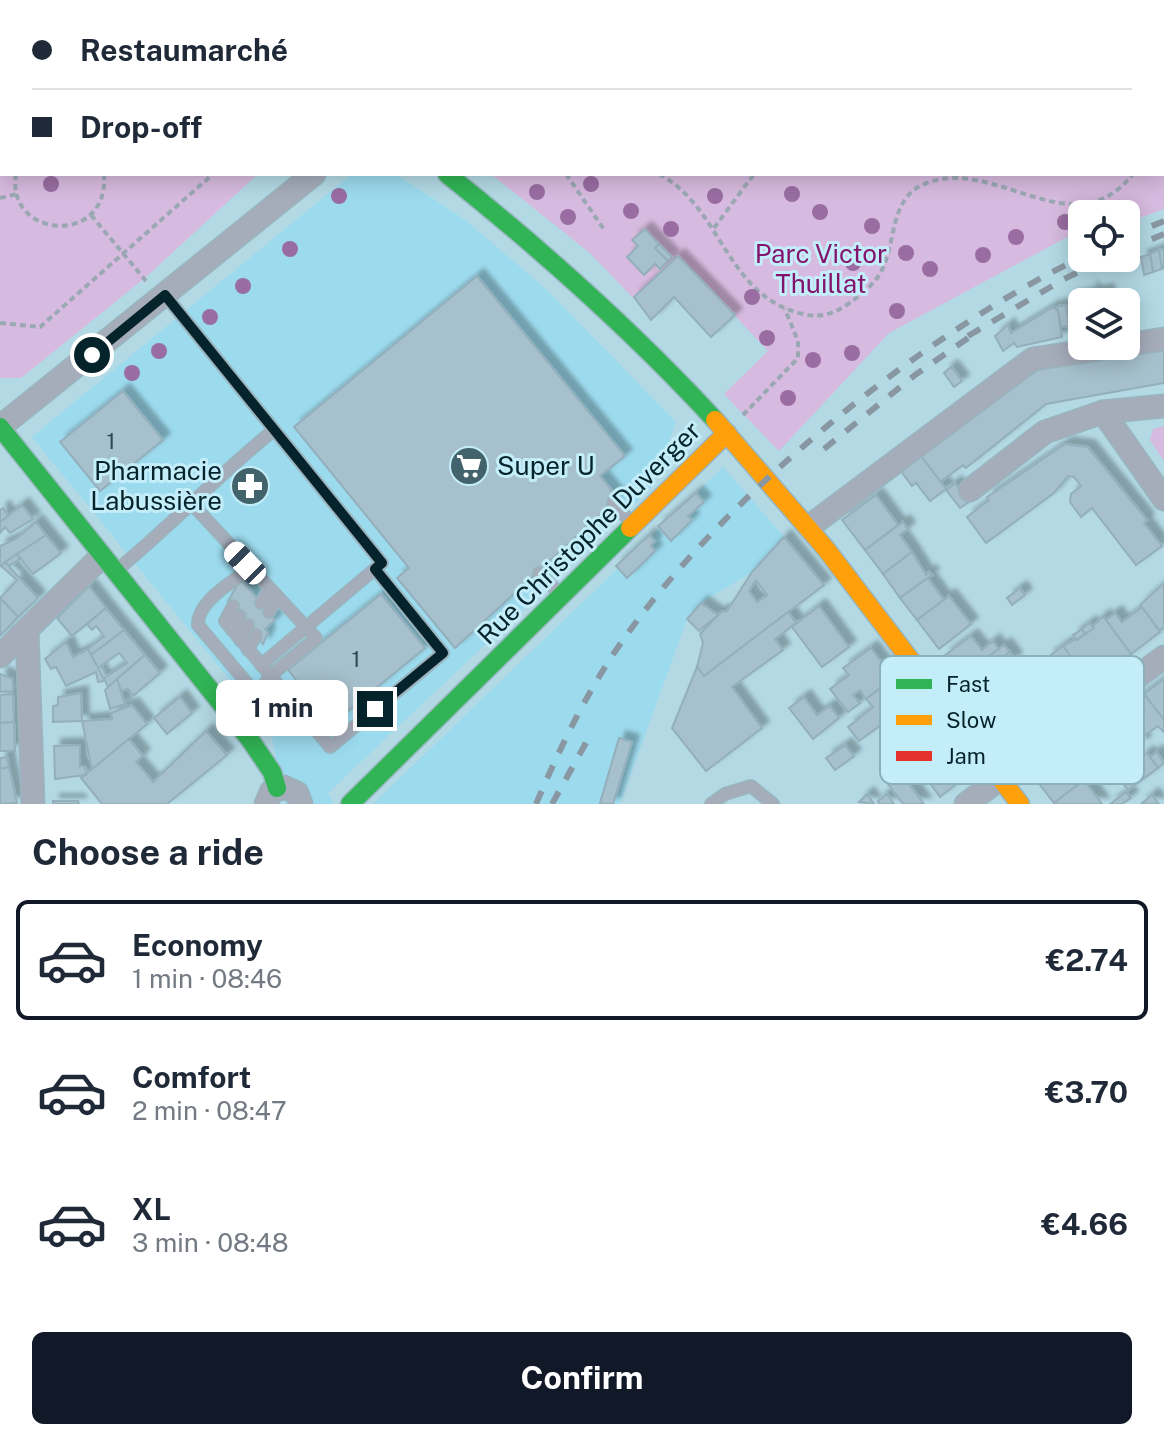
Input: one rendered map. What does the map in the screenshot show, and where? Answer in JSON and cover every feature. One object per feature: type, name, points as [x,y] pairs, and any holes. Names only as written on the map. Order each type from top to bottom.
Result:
[{"type":"street","points":[[301,804],[291,789],[271,796],[272,772],[231,716],[0,427],[312,176]]},
{"type":"street","points":[[450,176],[504,216],[556,262],[727,433],[810,526],[908,656]]},
{"type":"street","points":[[1140,343],[1164,339]]},
{"type":"street","points":[[810,526],[1033,359],[1068,354]]},
{"type":"street","points":[[970,490],[1045,432],[1103,412],[1164,406]]},
{"type":"street","points":[[1103,412],[1164,499]]},
{"type":"street","name":"Rue Christophe Duverger","points":[[350,804],[727,433]]},
{"type":"street","points":[[0,656],[108,564]]},
{"type":"street","points":[[27,631],[33,804]]},
{"type":"street","points":[[1144,672],[1164,657]]},
{"type":"street","points":[[966,804],[991,784]]},
{"type":"street","points":[[1005,784],[1020,804]]},
{"type":"lane","points":[[163,297],[382,563],[261,665]]},
{"type":"lane","points":[[108,564],[193,505],[220,474],[274,430]]},
{"type":"lane","points":[[613,503],[635,526]]},
{"type":"lane","points":[[193,505],[316,638],[270,676],[257,695],[231,716]]},
{"type":"lane","points":[[240,640],[330,747],[443,653],[375,569]]},
{"type":"lane","points":[[539,573],[563,597]]},
{"type":"lane","points":[[262,581],[257,598],[262,581]]},
{"type":"lane","points":[[257,695],[198,625],[198,614],[205,605],[262,581]]},
{"type":"lane","points":[[240,640],[244,621],[240,640]]},
{"type":"lane","points":[[711,804],[725,794],[751,786],[773,804]]},
{"type":"path","points":[[16,176],[17,194],[34,219],[63,227],[91,215],[104,190],[104,176]]},
{"type":"path","points":[[0,323],[40,327],[211,176]]},
{"type":"path","points":[[567,176],[605,231]]},
{"type":"path","points":[[661,176],[714,228],[718,241],[752,289],[800,314],[825,315],[859,296],[883,269],[900,206],[913,191],[927,183],[983,183],[1058,202],[1080,204],[1110,197],[1131,176]]},
{"type":"path","points":[[714,228],[753,176]]},
{"type":"path","points":[[0,198],[17,194]]},
{"type":"path","points":[[91,215],[163,297]]},
{"type":"path","points":[[727,433],[798,358],[798,341],[783,307]]},
{"type":"shaded area","points":[[350,176],[399,176],[464,219],[546,289],[676,422],[652,487],[328,793],[334,804],[285,804],[269,722],[239,691],[32,437]]},
{"type":"shaded area","points":[[723,467],[784,537],[752,572],[701,603],[687,619],[620,804],[373,804]]},
{"type":"green space","points":[[0,176],[256,176],[146,277],[21,378],[0,378]]},
{"type":"green space","name":"Parc Victor Thuillat","points":[[494,176],[1164,176],[1164,209],[1140,218],[1140,200],[1068,200],[1068,237],[889,333],[779,451],[724,394],[768,351],[679,256],[633,298],[590,253]]},
{"type":"green space","points":[[1164,426],[1164,461],[1150,440],[1153,429]]},
{"type":"building","points":[[645,229],[659,244],[655,248],[668,261],[660,269],[655,264],[644,275],[627,257],[638,246],[632,240]]},
{"type":"building","points":[[659,244],[672,257],[668,261],[655,248]]},
{"type":"building","points":[[1164,249],[1164,268],[1162,269],[1159,250]]},
{"type":"building","points":[[1159,250],[1162,269],[1153,272],[1150,254]]},
{"type":"building","points":[[1150,254],[1153,272],[1144,275],[1141,257]]},
{"type":"building","points":[[678,256],[735,315],[711,337],[674,297],[651,320],[634,297]]},
{"type":"building","name":"Super U","points":[[477,276],[625,456],[600,476],[618,498],[455,648],[397,578],[409,568],[294,427]]},
{"type":"building","points":[[1066,305],[1068,326],[1061,327],[1057,306]]},
{"type":"building","points":[[1053,307],[1058,311],[1062,337],[1017,347],[1014,343],[1003,351],[995,336],[1008,325],[1011,333]]},
{"type":"building","points":[[1164,348],[1164,383],[1046,404],[966,468],[963,465],[940,482],[921,456],[1037,370],[1095,360],[1140,360],[1140,352]]},
{"type":"building","points":[[951,367],[962,381],[954,387],[944,373]]},
{"type":"building","points":[[123,391],[163,440],[100,491],[60,442]]},
{"type":"building","points":[[1065,444],[1088,447],[1147,520],[1144,523],[1162,546],[1136,565],[1092,508],[1081,517],[1070,502],[1071,494],[1081,486],[1074,477],[1068,476],[1054,493],[986,543],[967,517],[989,500],[987,497]]},
{"type":"building","points":[[921,456],[946,489],[930,501],[916,483],[912,486],[900,470]]},
{"type":"building","points":[[955,483],[969,502],[960,508],[946,490]]},
{"type":"building","points":[[696,493],[704,502],[688,516],[692,520],[671,541],[658,526]]},
{"type":"building","points":[[876,495],[898,525],[865,550],[842,520]]},
{"type":"building","points":[[22,505],[33,519],[10,533],[5,527],[0,533],[0,522]]},
{"type":"building","points":[[3,508],[8,516],[0,522],[0,510]]},
{"type":"building","points":[[36,522],[46,535],[0,566],[0,546],[16,539]]},
{"type":"building","points":[[903,522],[908,529],[900,535],[912,552],[883,574],[865,550]]},
{"type":"building","points":[[46,535],[61,553],[33,574],[17,554]]},
{"type":"building","points":[[649,535],[655,541],[651,546],[655,551],[627,578],[616,566]]},
{"type":"building","points":[[784,537],[824,585],[704,676],[697,667],[703,643],[700,634],[721,612],[727,611],[752,572]],"holes":[[[756,580],[767,595],[757,602],[749,591]]]},
{"type":"building","points":[[912,552],[926,575],[929,572],[932,575],[900,598],[883,574]]},
{"type":"building","points":[[17,554],[20,559],[9,566],[5,562]]},
{"type":"building","points":[[5,562],[38,598],[18,617],[0,598],[17,580],[1,566]]},
{"type":"building","points":[[928,578],[944,600],[917,620],[900,598]]},
{"type":"building","points":[[241,579],[275,620],[265,629],[268,633],[263,644],[228,601]]},
{"type":"building","points":[[1164,583],[1164,627],[1159,630],[1140,605]]},
{"type":"building","points":[[89,586],[106,608],[72,636],[57,618]]},
{"type":"building","points":[[1020,588],[1025,595],[1012,605],[1007,598]]},
{"type":"building","points":[[381,594],[425,648],[332,724],[288,670]]},
{"type":"building","points":[[949,596],[971,624],[939,649],[917,620]]},
{"type":"building","points":[[0,598],[18,617],[0,636]]},
{"type":"building","points":[[701,603],[718,615],[699,631],[687,619]]},
{"type":"building","points":[[819,606],[849,647],[822,667],[792,627]]},
{"type":"building","points":[[1142,607],[1160,632],[1131,654],[1106,620],[1115,613],[1122,622]]},
{"type":"building","points":[[106,608],[124,630],[91,655],[88,649],[104,636],[96,626],[92,630],[87,624]]},
{"type":"building","points":[[788,612],[796,623],[775,639],[783,650],[732,687],[762,728],[706,771],[672,728],[697,667],[704,676]]},
{"type":"building","points":[[1103,616],[1131,654],[1070,656],[1063,646],[1085,634]]},
{"type":"building","points":[[1089,623],[1094,628],[1085,634],[1082,629]]},
{"type":"building","points":[[1082,629],[1085,634],[1077,640],[1073,635]]},
{"type":"building","points":[[124,630],[145,655],[108,687],[104,678],[127,663],[119,653],[98,668],[91,655]]},
{"type":"building","points":[[971,636],[982,650],[993,641],[999,649],[990,656],[944,656]]},
{"type":"building","points":[[66,642],[73,657],[88,649],[105,681],[98,682],[96,672],[66,686],[56,667],[51,669],[45,659]]},
{"type":"building","points":[[1004,645],[1010,652],[1005,656],[989,656]]},
{"type":"building","points":[[1063,646],[1070,656],[1049,656]]},
{"type":"building","points":[[871,648],[880,660],[880,688],[866,699],[860,690],[853,695],[860,703],[848,712],[830,689],[849,675],[843,668]]},
{"type":"building","points":[[145,655],[160,673],[133,696],[128,689],[121,691],[117,679]]},
{"type":"building","points":[[0,674],[13,679],[13,691],[0,692]]},
{"type":"building","points":[[117,679],[125,704],[110,709],[105,690]]},
{"type":"building","points":[[1164,679],[1164,720],[1144,694]]},
{"type":"building","points":[[880,688],[880,726],[859,741],[848,727],[873,707],[866,699]]},
{"type":"building","points":[[81,693],[82,721],[53,722],[53,706],[58,705],[58,697]]},
{"type":"building","points":[[13,694],[14,722],[0,723],[0,695]]},
{"type":"building","points":[[1144,694],[1164,720],[1164,732],[1158,726],[1144,736]]},
{"type":"building","points":[[180,697],[192,713],[167,734],[154,718]]},
{"type":"building","points":[[804,697],[817,715],[830,706],[839,718],[813,739],[789,708]]},
{"type":"building","points":[[132,705],[147,724],[92,770],[82,721],[112,719],[111,713]]},
{"type":"building","points":[[14,722],[15,751],[0,751],[0,723]]},
{"type":"building","points":[[206,731],[227,755],[167,804],[102,804],[81,778],[129,739],[143,756],[136,762],[153,782]]},
{"type":"building","points":[[619,738],[632,742],[613,804],[600,803]]},
{"type":"building","points":[[80,745],[80,766],[85,766],[86,775],[55,779],[54,746]]},
{"type":"building","points":[[845,745],[854,756],[835,770],[826,758]]},
{"type":"building","points":[[1157,752],[1164,763],[1158,768],[1150,757]]},
{"type":"building","points":[[1147,753],[1158,768],[1144,778],[1144,755]]},
{"type":"building","points":[[7,757],[9,767],[0,769],[0,758]]},
{"type":"building","points":[[9,767],[17,803],[0,804],[0,769]]},
{"type":"building","points":[[888,784],[909,784],[924,804],[903,804]]},
{"type":"building","points":[[931,784],[956,784],[940,797]]},
{"type":"building","points":[[1077,784],[1078,785],[1054,803],[1040,785]]},
{"type":"building","points":[[1079,784],[1087,784],[1102,804],[1055,804]]},
{"type":"building","points":[[1126,792],[1131,798],[1122,804],[1110,804]]},
{"type":"building","points":[[867,794],[874,804],[859,802]]},
{"type":"building","points":[[887,794],[894,804],[879,804],[878,801]]},
{"type":"building","points":[[1152,795],[1159,804],[1141,804]]},
{"type":"building","points":[[53,801],[78,801],[79,804],[53,804]]},
{"type":"railway","points":[[1140,231],[1164,221]]},
{"type":"railway","points":[[1140,244],[1164,234]]},
{"type":"railway","points":[[536,804],[574,721],[608,662],[663,588],[713,532],[829,424],[892,374],[957,329],[1068,264]]},
{"type":"railway","points":[[968,336],[1078,272]]},
{"type":"railway","points":[[824,449],[915,375],[978,331]]},
{"type":"railway","points":[[552,804],[587,741]]},
{"type":"traffic: fast","points":[[449,176],[586,292],[715,420]]},
{"type":"traffic: fast","points":[[0,427],[251,741],[272,772],[277,788]]},
{"type":"traffic: fast","points":[[350,804],[630,528]]},
{"type":"traffic: slow","points":[[715,420],[826,549],[907,656]]},
{"type":"traffic: slow","points":[[630,528],[727,433]]},
{"type":"traffic: slow","points":[[1005,784],[1020,804]]},
{"type":"place","name":"Super U","points":[[469,466]]},
{"type":"place","name":"Pharmacie Labussière","points":[[250,486]]},
{"type":"route","points":[[92,355],[165,295],[382,563],[375,569],[443,653],[375,709]]}]
